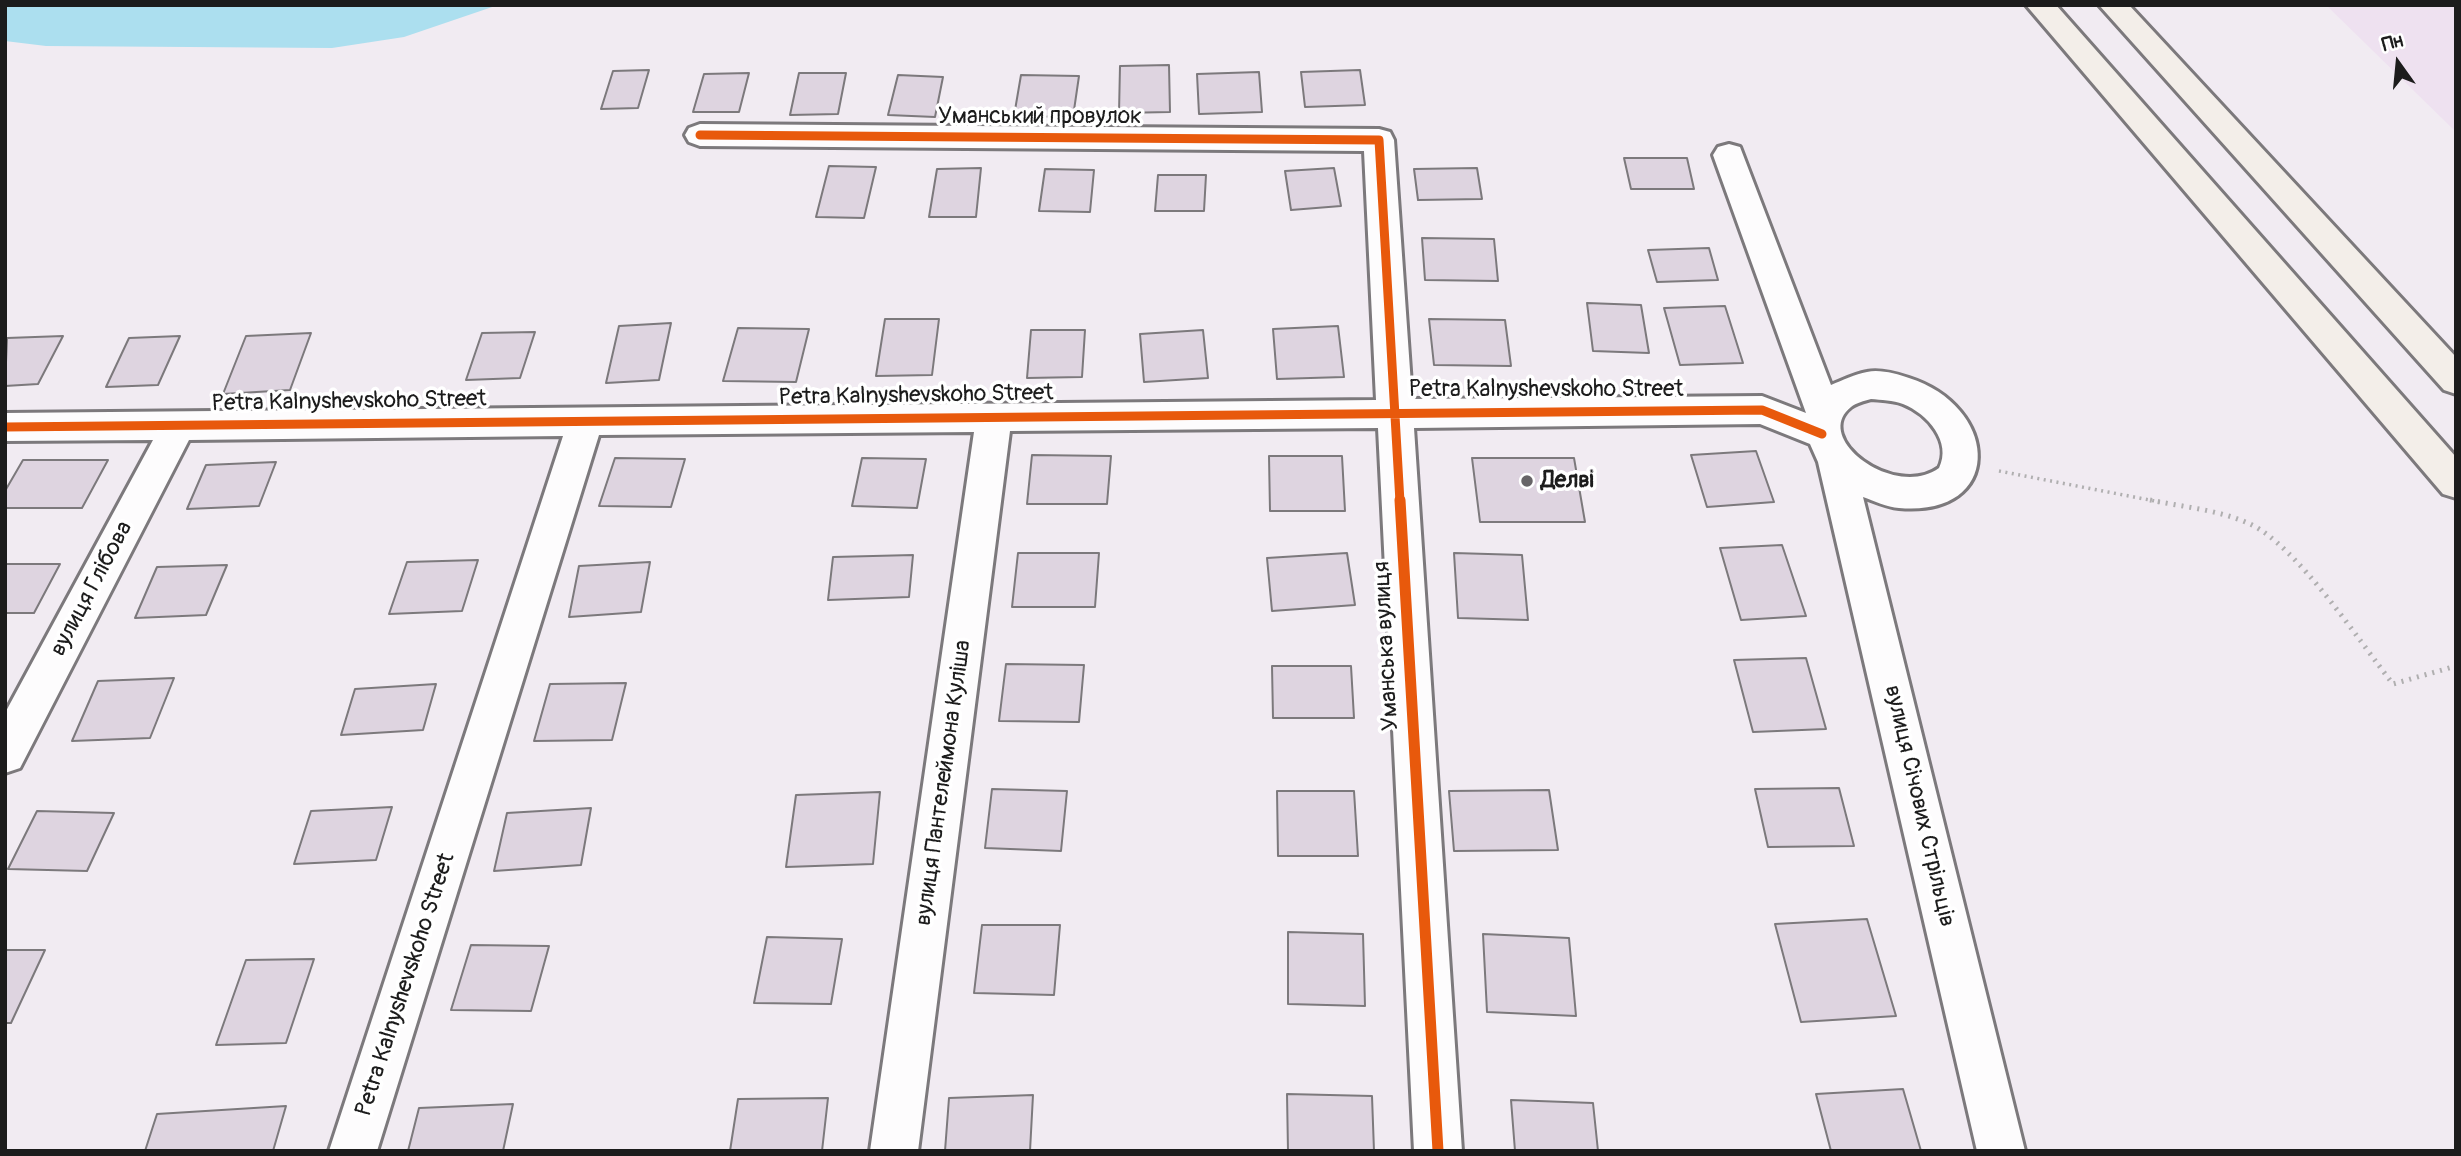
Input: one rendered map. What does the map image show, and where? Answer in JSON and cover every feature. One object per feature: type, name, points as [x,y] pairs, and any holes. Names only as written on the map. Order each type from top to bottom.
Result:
[{"type":"highway","points":[[2040,5],[2456,483]]},
{"type":"highway","points":[[2113,5],[2456,380]]},
{"type":"street","name":"Уманський провулок","points":[[700,135],[1379,140]]},
{"type":"street","name":"Уманська вулиця","points":[[1379,140],[1438,1151]]},
{"type":"street","name":"вулиця Січових Стрільців","points":[[1729,155],[1827,436],[2001,1151]]},
{"type":"street","points":[[1891,386],[1914,393],[1934,404],[1950,420],[1960,438],[1962,456],[1957,472],[1944,485],[1925,492],[1901,493],[1877,488],[1854,477],[1827,436],[1833,399],[1849,389],[1891,386]]},
{"type":"street","name":"Petra Kalnyshevskoho Street","points":[[5,426],[1762,410],[1827,436]]},
{"type":"street","name":"вулиця Пантелеймона Куліша","points":[[894,1151],[994,416]]},
{"type":"street","name":"Petra Kalnyshevskoho Street","points":[[353,1151],[586,420]]},
{"type":"street","name":"вулиця Глібова","points":[[5,754],[179,425]]},
{"type":"path","points":[[1957,472],[1977,466],[2211,512],[2250,524],[2274,539],[2294,558],[2393,684],[2456,666]]},
{"type":"shaded area","points":[[2326,5],[2456,5],[2456,132]]},
{"type":"water","points":[[5,5],[498,5],[404,37],[332,48],[46,46],[5,41]]},
{"type":"building","points":[[1169,65],[1170,112],[1119,113],[1120,66]]},
{"type":"building","points":[[649,70],[638,108],[601,109],[613,71]]},
{"type":"building","points":[[1360,70],[1365,105],[1305,107],[1301,72]]},
{"type":"building","points":[[1259,72],[1262,112],[1199,114],[1197,74]]},
{"type":"building","points":[[749,73],[739,112],[693,112],[704,74]]},
{"type":"building","points":[[799,73],[846,73],[838,114],[790,115]]},
{"type":"building","points":[[898,75],[943,77],[935,117],[888,115]]},
{"type":"building","points":[[1021,75],[1079,76],[1073,117],[1014,116]]},
{"type":"building","points":[[1624,158],[1687,158],[1694,189],[1631,189]]},
{"type":"building","points":[[829,166],[876,167],[864,218],[816,217]]},
{"type":"building","points":[[981,168],[976,217],[929,217],[937,169]]},
{"type":"building","points":[[1334,168],[1341,206],[1291,210],[1285,171]]},
{"type":"building","points":[[1477,168],[1482,199],[1418,200],[1414,169]]},
{"type":"building","points":[[1045,169],[1094,170],[1090,212],[1039,211]]},
{"type":"building","points":[[1158,175],[1206,175],[1204,211],[1155,211]]},
{"type":"building","points":[[1422,238],[1494,239],[1498,281],[1425,280]]},
{"type":"building","points":[[1709,248],[1718,280],[1657,282],[1648,250]]},
{"type":"building","points":[[1587,303],[1641,305],[1649,353],[1593,351]]},
{"type":"building","points":[[1725,306],[1743,363],[1680,365],[1664,308]]},
{"type":"building","points":[[885,319],[939,319],[932,375],[876,376]]},
{"type":"building","points":[[1429,319],[1505,320],[1511,366],[1434,365]]},
{"type":"building","points":[[671,323],[659,380],[606,383],[619,326]]},
{"type":"building","points":[[1338,326],[1344,377],[1277,379],[1273,329]]},
{"type":"building","points":[[738,328],[809,329],[796,382],[723,381]]},
{"type":"building","points":[[1031,330],[1085,330],[1082,377],[1027,378]]},
{"type":"building","points":[[1203,330],[1208,378],[1144,382],[1140,334]]},
{"type":"building","points":[[535,332],[520,378],[466,380],[482,333]]},
{"type":"building","points":[[311,333],[290,390],[223,394],[246,336]]},
{"type":"building","points":[[63,336],[38,384],[5,386],[7,338]]},
{"type":"building","points":[[180,336],[158,385],[106,387],[129,338]]},
{"type":"building","points":[[1756,451],[1774,502],[1707,507],[1691,455]]},
{"type":"building","points":[[1032,455],[1111,456],[1107,504],[1027,504]]},
{"type":"building","points":[[1269,456],[1342,456],[1345,511],[1270,511]]},
{"type":"building","points":[[615,458],[685,459],[671,507],[599,506]]},
{"type":"building","points":[[862,458],[926,459],[917,508],[852,506]]},
{"type":"building","name":"Делві","points":[[1472,458],[1574,458],[1585,522],[1480,522]]},
{"type":"building","points":[[23,460],[108,460],[82,508],[5,508],[5,491]]},
{"type":"building","points":[[276,462],[259,506],[187,509],[206,465]]},
{"type":"building","points":[[1782,545],[1806,616],[1741,620],[1720,548]]},
{"type":"building","points":[[1018,553],[1099,553],[1095,607],[1012,607]]},
{"type":"building","points":[[1347,553],[1355,605],[1272,611],[1267,558]]},
{"type":"building","points":[[1454,553],[1522,555],[1528,620],[1458,618]]},
{"type":"building","points":[[913,555],[909,597],[828,600],[833,557]]},
{"type":"building","points":[[478,560],[462,611],[389,614],[407,562]]},
{"type":"building","points":[[650,562],[641,612],[569,617],[579,566]]},
{"type":"building","points":[[5,564],[60,564],[34,613],[5,613]]},
{"type":"building","points":[[227,565],[206,615],[135,618],[157,567]]},
{"type":"building","points":[[1806,658],[1826,729],[1753,732],[1734,660]]},
{"type":"building","points":[[1006,664],[1084,665],[1079,722],[999,721]]},
{"type":"building","points":[[1272,666],[1351,666],[1354,718],[1273,718]]},
{"type":"building","points":[[174,678],[150,738],[72,741],[98,681]]},
{"type":"building","points":[[626,683],[612,740],[534,741],[550,684]]},
{"type":"building","points":[[436,684],[423,730],[341,735],[355,689]]},
{"type":"building","points":[[1839,788],[1854,846],[1768,847],[1755,789]]},
{"type":"building","points":[[992,789],[1067,791],[1061,851],[985,848]]},
{"type":"building","points":[[1549,790],[1558,850],[1454,851],[1449,791]]},
{"type":"building","points":[[1277,791],[1354,791],[1358,856],[1278,856]]},
{"type":"building","points":[[880,792],[873,864],[786,867],[796,795]]},
{"type":"building","points":[[392,807],[376,860],[294,864],[311,811]]},
{"type":"building","points":[[591,808],[581,865],[494,871],[507,813]]},
{"type":"building","points":[[37,811],[114,813],[87,871],[8,869]]},
{"type":"building","points":[[1867,919],[1896,1016],[1801,1022],[1775,924]]},
{"type":"building","points":[[982,925],[1060,925],[1054,995],[974,993]]},
{"type":"building","points":[[1288,932],[1363,934],[1365,1006],[1288,1004]]},
{"type":"building","points":[[1483,934],[1569,938],[1576,1016],[1487,1012]]},
{"type":"building","points":[[767,937],[842,939],[831,1004],[754,1003]]},
{"type":"building","points":[[471,945],[549,946],[531,1011],[451,1010]]},
{"type":"building","points":[[5,950],[45,950],[11,1023],[5,1023]]},
{"type":"building","points":[[314,959],[286,1043],[216,1045],[246,960]]},
{"type":"building","points":[[1903,1089],[1921,1151],[1831,1151],[1816,1094]]},
{"type":"building","points":[[1287,1094],[1372,1096],[1374,1151],[1288,1151]]},
{"type":"building","points":[[1033,1095],[1030,1151],[945,1151],[949,1098]]},
{"type":"building","points":[[828,1098],[822,1151],[730,1151],[738,1099]]},
{"type":"building","points":[[1511,1100],[1593,1103],[1598,1151],[1515,1151]]},
{"type":"building","points":[[513,1104],[503,1151],[408,1151],[419,1108]]},
{"type":"building","points":[[286,1106],[273,1151],[145,1151],[157,1114]]},
{"type":"cycle path","points":[[700,135],[1379,140],[1438,1151]]},
{"type":"cycle path","points":[[5,427],[1762,410],[1822,434]]},
{"type":"place","name":"Делві","points":[[1527,481]]}]
